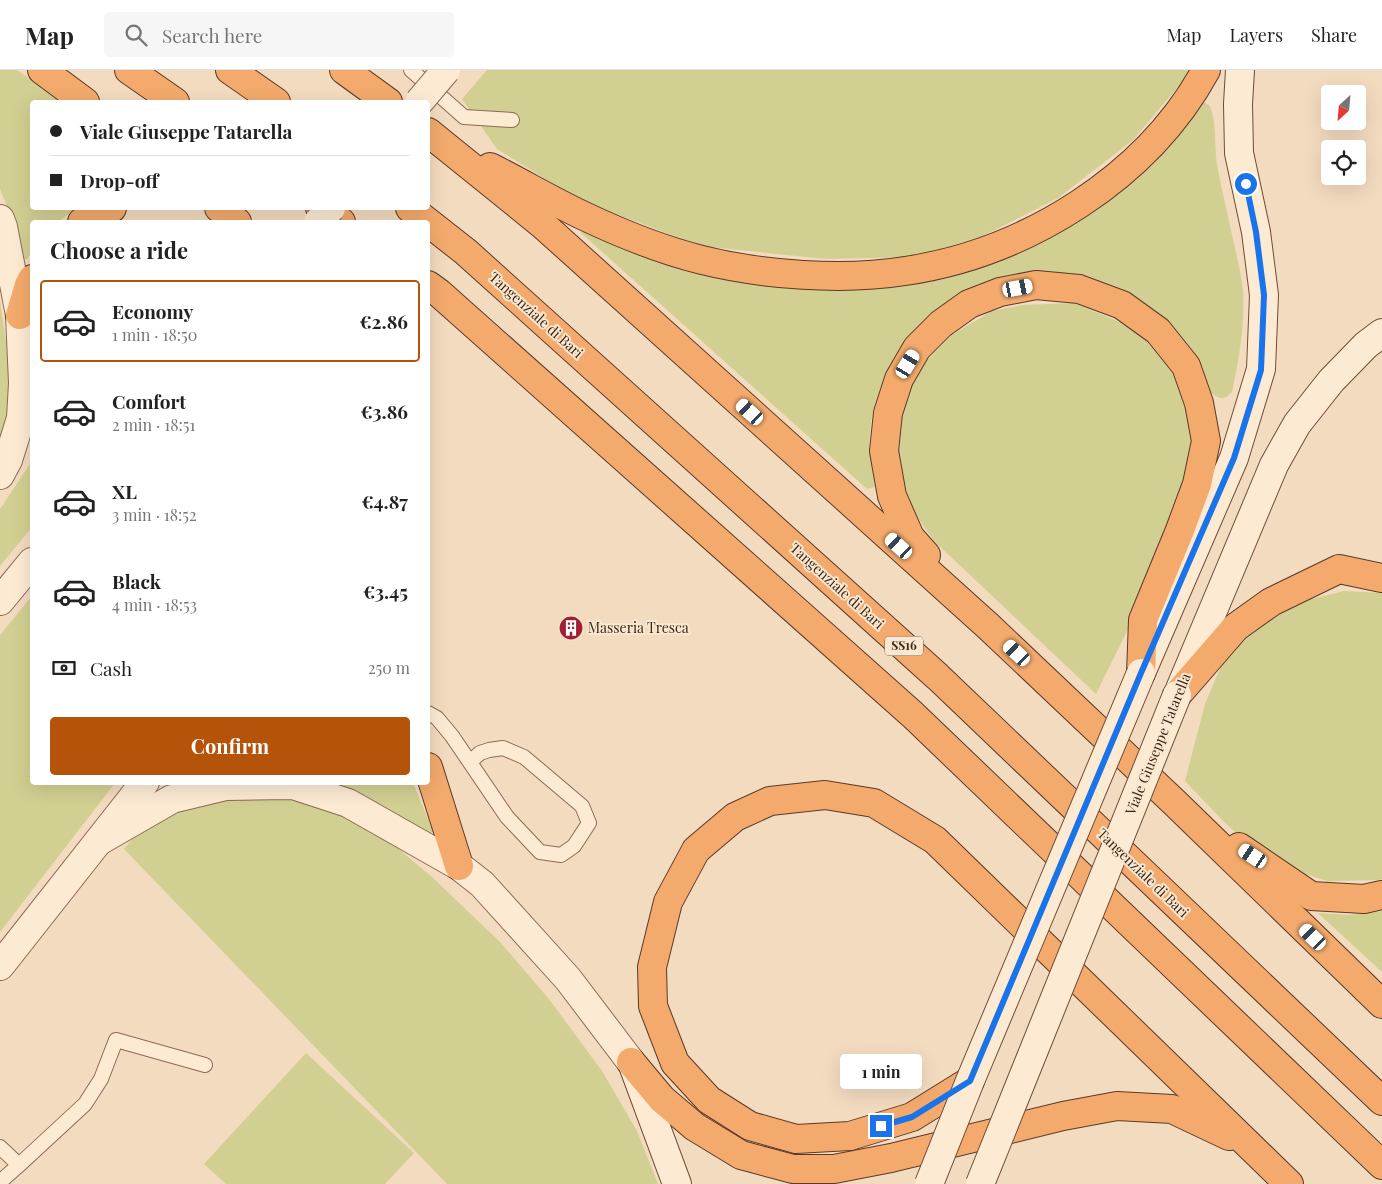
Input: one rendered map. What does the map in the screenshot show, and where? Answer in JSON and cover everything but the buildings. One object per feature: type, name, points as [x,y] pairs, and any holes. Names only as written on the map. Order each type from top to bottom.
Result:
[{"type":"highway","points":[[42,70],[82,100]]},
{"type":"highway","points":[[130,70],[172,100]]},
{"type":"highway","points":[[230,70],[273,100]]},
{"type":"highway","points":[[344,70],[385,100]]},
{"type":"highway","points":[[436,138],[585,216],[652,245],[702,260],[748,269],[803,274],[857,275],[905,271],[965,258],[1007,242],[1057,218],[1091,197],[1127,167],[1162,133],[1194,92],[1206,70]]},
{"type":"highway","points":[[436,138],[543,225],[988,626],[1175,803],[1382,1004]]},
{"type":"highway","points":[[85,220],[107,210]]},
{"type":"highway","points":[[323,210],[338,220]]},
{"type":"highway","name":"Tangenziale di Bari","points":[[413,210],[425,220]]},
{"type":"highway","name":"Tangenziale di Bari","points":[[430,224],[466,252],[938,677],[1382,1101]]},
{"type":"highway","points":[[20,315],[30,283]]},
{"type":"highway","points":[[988,626],[910,537],[892,496],[884,451],[888,413],[899,379],[917,348],[941,324],[969,304],[1000,292],[1036,285],[1080,289],[1122,305],[1158,331],[1186,366],[1200,403],[1206,441],[1197,484],[1143,620],[1141,673]]},
{"type":"highway","points":[[430,287],[913,716],[1382,1165]]},
{"type":"highway","points":[[1177,695],[1236,627],[1271,602],[1339,569],[1382,578]]},
{"type":"highway","points":[[430,773],[460,866]]},
{"type":"highway","points":[[970,1081],[912,1117],[850,1136],[796,1139],[750,1126],[709,1100],[675,1063],[653,1006],[652,967],[668,902],[696,850],[735,817],[770,801],[825,795],[874,803],[935,840],[1289,1184]]},
{"type":"highway","points":[[1175,803],[1312,896],[1364,899],[1382,895]]},
{"type":"highway","points":[[631,1062],[662,1099],[695,1127],[741,1155],[793,1169],[834,1169],[891,1158],[1063,1116],[1117,1106],[1172,1109],[1250,1146],[1270,1184]]},
{"type":"main road","points":[[421,100],[446,70]]},
{"type":"main road","points":[[929,1184],[970,1081],[1141,673],[1234,458],[1261,370],[1264,295],[1256,232],[1239,153],[1238,104],[1240,70]]},
{"type":"main road","points":[[320,220],[329,210]]},
{"type":"main road","points":[[0,219],[20,315],[23,383],[21,418],[4,467]]},
{"type":"main road","name":"Viale Giuseppe Tatarella","points":[[980,1184],[1177,695],[1274,465],[1297,424],[1331,381],[1366,345],[1382,333]]},
{"type":"main road","points":[[0,601],[30,564]]},
{"type":"main road","points":[[0,966],[143,785]]},
{"type":"main road","points":[[99,841],[172,799],[226,786],[294,786],[348,803],[460,866],[482,884],[568,979],[631,1062],[678,1184]]},
{"type":"lane","points":[[411,70],[464,117],[512,120]]},
{"type":"lane","points":[[4,467],[30,434]]},
{"type":"lane","points":[[430,714],[436,718],[452,736],[507,817],[540,852],[561,855],[574,846],[590,823],[582,806],[524,757],[503,748],[480,753],[470,762]]},
{"type":"lane","points":[[0,1182],[84,1104],[101,1079],[116,1040],[205,1065]]},
{"type":"lane","points":[[0,1147],[19,1165]]},
{"type":"shaded area","points":[[0,70],[17,70],[58,100],[30,100],[30,210],[73,210],[61,220],[30,220],[30,255],[27,259],[22,260],[9,211],[0,189]]},
{"type":"shaded area","points":[[487,70],[1190,70],[1188,75],[1133,140],[1058,198],[983,236],[915,257],[825,259],[701,246],[579,200],[497,149],[462,99]]},
{"type":"shaded area","points":[[1203,102],[1209,105],[1212,111],[1217,164],[1243,291],[1241,342],[1232,392],[1222,398],[1211,393],[1179,335],[1153,310],[1119,289],[1093,279],[1059,273],[1032,272],[1001,277],[980,284],[953,298],[934,312],[913,333],[897,355],[883,381],[875,403],[869,446],[875,487],[867,489],[580,232],[587,232],[650,258],[977,266]]},
{"type":"shaded area","points":[[0,301],[8,357],[10,400],[0,440]]},
{"type":"shaded area","points":[[1074,303],[1115,320],[1148,339],[1173,373],[1196,436],[1178,502],[1133,619],[1096,694],[934,541],[904,498],[894,446],[913,375],[950,336],[992,311],[1023,305]]},
{"type":"shaded area","points":[[30,464],[30,529],[0,566],[0,509]]},
{"type":"shaded area","points":[[1344,591],[1382,593],[1382,879],[1379,880],[1327,881],[1284,867],[1263,856],[1224,822],[1185,781],[1205,704],[1228,650],[1283,606]]},
{"type":"shaded area","points":[[30,598],[30,785],[113,785],[0,932],[0,635]]},
{"type":"shaded area","points":[[335,785],[414,785],[433,831],[429,836],[373,801]]},
{"type":"shaded area","points":[[267,796],[304,799],[346,813],[388,840],[432,877],[500,942],[549,999],[602,1071],[637,1131],[658,1184],[447,1184],[124,849],[136,836],[154,823],[184,809],[217,801]]},
{"type":"shaded area","points":[[1382,910],[1382,972],[1318,913],[1350,915]]},
{"type":"shaded area","points":[[306,1053],[414,1153],[385,1184],[226,1184],[204,1164]]},
{"type":"place","name":"Masseria Tresca","points":[[571,628]]},
{"type":"route","points":[[881,1126],[912,1117],[970,1081],[1141,673],[1234,458],[1261,370],[1264,295],[1256,232],[1246,184]]}]
